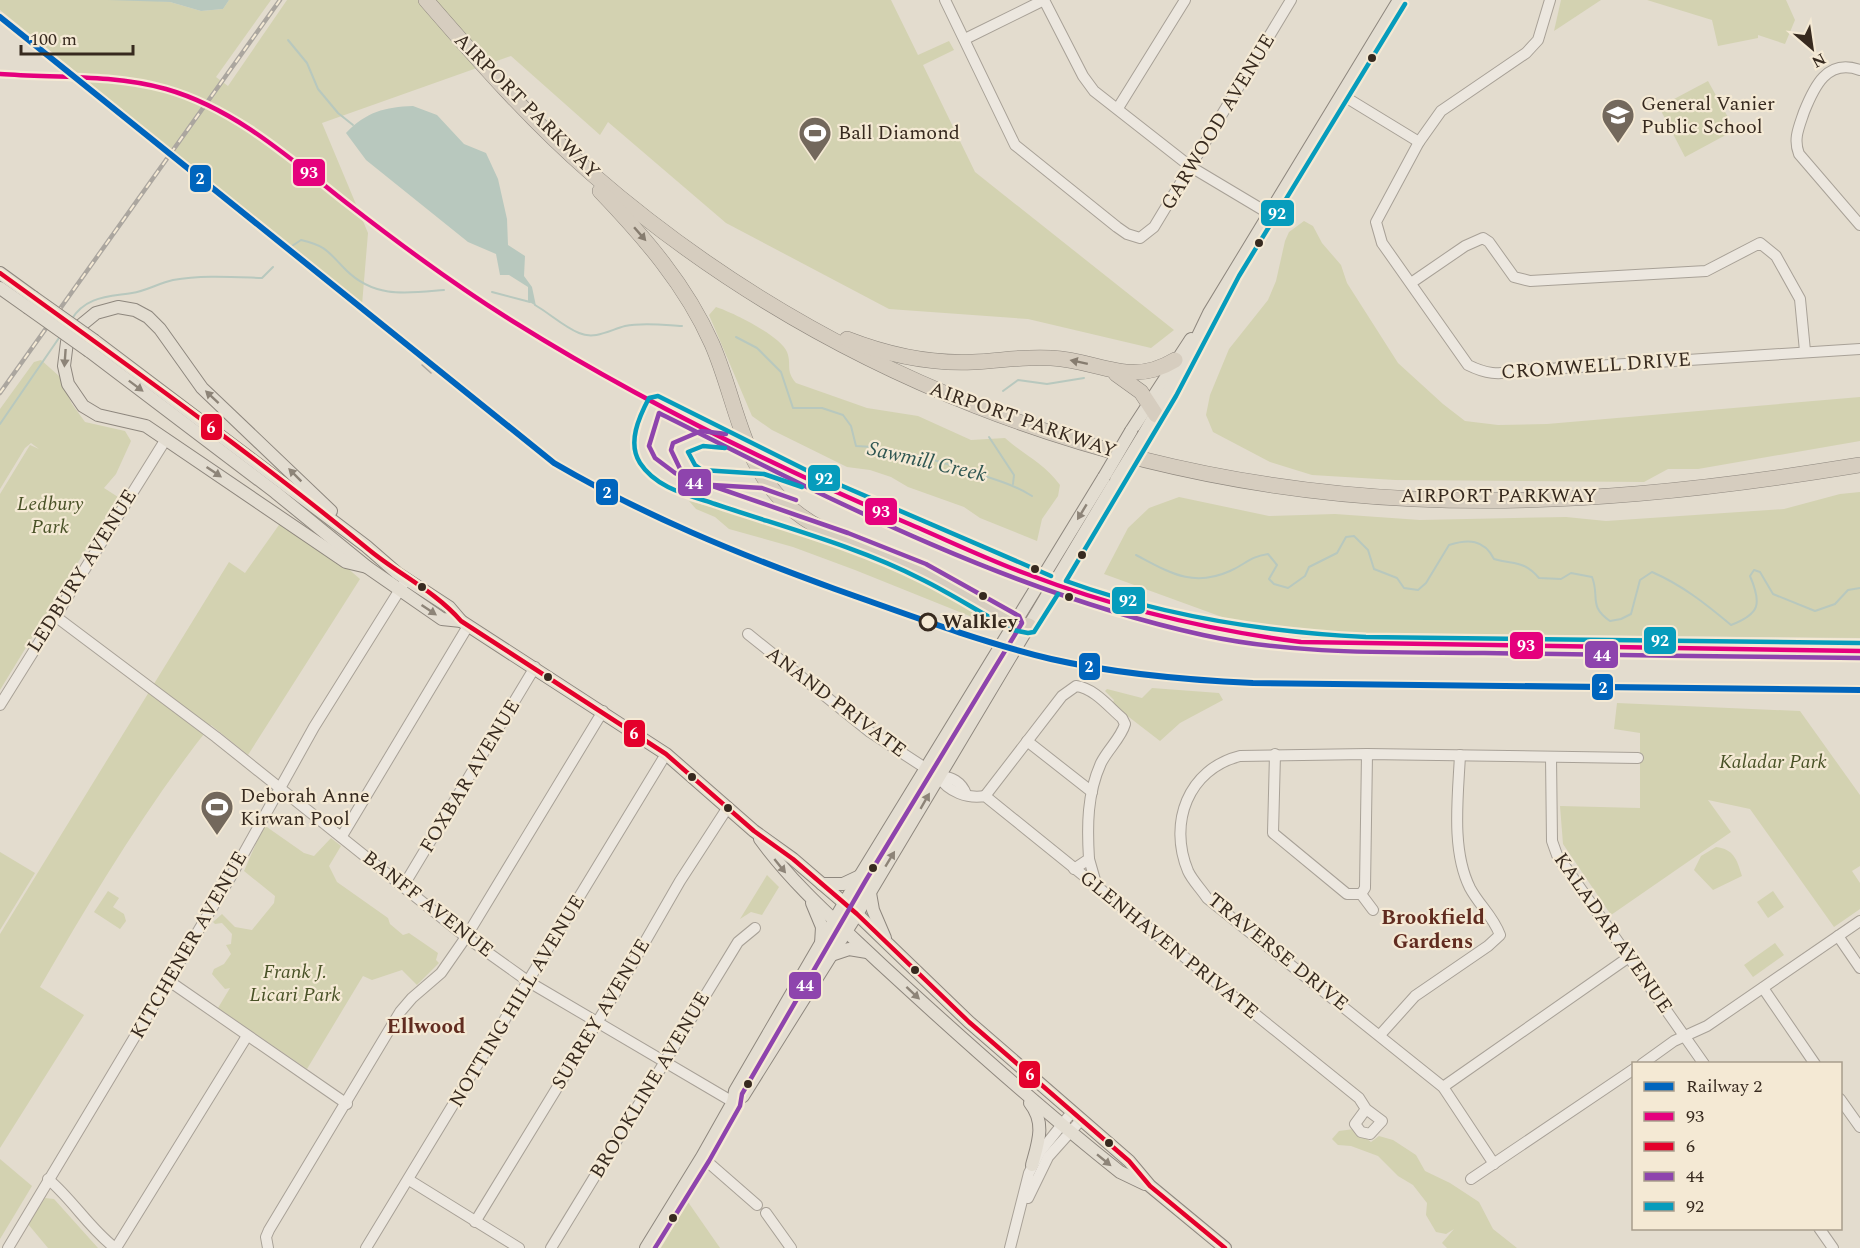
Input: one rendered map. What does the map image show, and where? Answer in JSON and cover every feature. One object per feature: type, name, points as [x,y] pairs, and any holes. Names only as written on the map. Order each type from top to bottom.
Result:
[{"type":"highway","name":"AIRPORT PARKWAY","points":[[426,0],[529,114],[607,187],[732,280],[852,350],[968,404],[1088,446],[1230,479],[1367,496],[1515,500],[1670,491],[1860,465]]},
{"type":"highway","points":[[529,114],[664,261],[707,333],[758,468],[773,491],[794,511],[822,529],[932,575],[1018,625]]},
{"type":"highway","points":[[732,280],[847,338],[892,354],[947,362],[1062,358],[1111,372],[1148,373],[1175,360]]},
{"type":"highway","points":[[1111,372],[1136,387],[1149,401],[1156,416]]},
{"type":"main road","points":[[1018,625],[1042,605],[1156,416],[1209,313],[1268,213],[1399,0]]},
{"type":"main road","points":[[0,273],[30,302],[366,546]]},
{"type":"main road","points":[[0,288],[30,302]]},
{"type":"main road","points":[[367,567],[345,562],[166,439],[139,424],[98,415],[76,400],[66,377],[64,353],[69,338],[84,320],[105,310],[118,308],[135,310],[148,317],[202,388],[271,451],[403,585]]},
{"type":"main road","points":[[738,1099],[735,1091],[860,876],[997,654],[1018,625],[1028,601],[1149,401],[1209,313]]},
{"type":"main road","points":[[92,346],[367,567],[449,608],[464,623],[666,754],[753,831],[845,903],[969,1022],[1129,1161],[1150,1186],[1224,1248]]},
{"type":"main road","points":[[646,1248],[870,893],[1020,640],[1018,625]]},
{"type":"main road","points":[[753,831],[782,869],[809,898],[1018,1088],[1120,1172],[1150,1186]]},
{"type":"main road","points":[[822,884],[843,884],[860,876]]},
{"type":"main road","points":[[870,893],[873,910],[887,942]]},
{"type":"main road","points":[[809,898],[822,927],[821,945]]},
{"type":"main road","points":[[831,955],[849,949],[870,953]]},
{"type":"main road","points":[[1018,1088],[1034,1108],[1040,1123],[1032,1165]]},
{"type":"street","points":[[945,0],[965,39],[1044,0],[1083,76],[1094,91],[1191,167],[1268,213]]},
{"type":"street","points":[[1118,108],[1185,0]]},
{"type":"street","name":"GARWOOD AVENUE","points":[[965,39],[1016,145],[1127,234],[1140,238],[1154,227],[1290,0]]},
{"type":"street","points":[[1342,95],[1419,142],[1441,111],[1526,53],[1538,40],[1550,0]]},
{"type":"street","points":[[1860,70],[1840,67],[1823,75],[1812,89],[1795,145],[1799,154],[1860,225]]},
{"type":"street","name":"CROMWELL DRIVE","points":[[1419,142],[1376,222],[1382,243],[1468,365],[1483,372],[1501,374],[1517,371],[1860,349]]},
{"type":"street","points":[[1411,283],[1465,246],[1483,238],[1489,242],[1514,277],[1530,281],[1706,271],[1760,243],[1769,247],[1776,256],[1800,299],[1805,351]]},
{"type":"street","name":"LEDBURY AVENUE","points":[[0,705],[166,439]]},
{"type":"street","name":"KITCHENER AVENUE","points":[[8,1248],[230,878],[280,786],[403,585]]},
{"type":"street","name":"BANFF AVENUE","points":[[56,616],[280,786],[466,937],[529,982],[664,1062],[738,1099]]},
{"type":"street","points":[[342,836],[464,623]]},
{"type":"street","name":"ANAND PRIVATE","points":[[748,634],[870,732],[926,769]]},
{"type":"street","name":"FOXBAR AVENUE","points":[[404,885],[535,667]]},
{"type":"street","points":[[926,769],[939,777],[949,776],[962,786],[966,794],[985,796],[1026,741],[1069,690],[1076,686],[1085,687],[1122,718],[1125,724],[1101,764],[1092,792],[1087,824],[1089,859],[1098,888]]},
{"type":"street","points":[[268,1248],[269,1230],[347,1104],[400,1012],[412,998],[441,973],[466,937],[603,711]]},
{"type":"street","points":[[1026,741],[1092,792]]},
{"type":"street","points":[[1361,894],[1366,881],[1367,753]]},
{"type":"street","name":"TRAVERSE DRIVE","points":[[1494,1164],[1443,1087],[1207,898],[1189,873],[1180,844],[1179,829],[1185,800],[1201,778],[1225,759],[1240,756],[1367,753],[1638,758]]},
{"type":"street","name":"NOTTING HILL AVENUE","points":[[366,1248],[666,754]]},
{"type":"street","points":[[1275,754],[1273,833],[1347,894],[1361,894]]},
{"type":"street","points":[[1380,1035],[1414,996],[1488,946],[1500,935],[1496,923],[1470,888],[1460,855],[1460,756]]},
{"type":"street","name":"KALADAR AVENUE","points":[[1551,757],[1552,841],[1557,855],[1703,1062]]},
{"type":"street","name":"GLENHAVEN PRIVATE","points":[[985,796],[1359,1098],[1366,1108]]},
{"type":"street","name":"SURREY AVENUE","points":[[475,1222],[728,807]]},
{"type":"street","points":[[1074,869],[1089,859]]},
{"type":"street","points":[[1361,894],[1373,910]]},
{"type":"street","points":[[1645,1062],[1685,1036],[1707,1026],[1860,921]]},
{"type":"street","name":"BROOKLINE AVENUE","points":[[551,1248],[738,942],[755,928]]},
{"type":"street","points":[[1838,936],[1860,968]]},
{"type":"street","points":[[1443,1087],[1629,957]]},
{"type":"street","points":[[169,981],[347,1104]]},
{"type":"street","points":[[1763,988],[1814,1062]]},
{"type":"street","points":[[48,1179],[70,1199],[96,1233],[115,1248],[246,1036]]},
{"type":"street","points":[[1471,1179],[1632,1070]]},
{"type":"street","points":[[1842,1102],[1860,1127]]},
{"type":"street","points":[[1010,1248],[1018,1222],[1026,1180],[1032,1165],[1077,1116]]},
{"type":"street","points":[[1018,1222],[1044,1163],[1066,1129]]},
{"type":"street","points":[[702,1158],[757,1205]]},
{"type":"street","points":[[409,1180],[519,1248]]},
{"type":"street","points":[[766,1213],[790,1248]]},
{"type":"street","points":[[1820,1230],[1833,1248]]},
{"type":"green space","points":[[0,0],[145,0],[170,2],[201,11],[223,9],[229,0],[271,0],[216,77],[228,86],[287,0],[891,0],[918,55],[949,41],[954,50],[923,65],[975,172],[1174,330],[1151,348],[1028,319],[889,309],[726,223],[608,122],[600,135],[511,56],[322,123],[368,233],[362,305],[0,10]]},
{"type":"green space","points":[[1561,0],[1601,0],[1554,31]]},
{"type":"green space","points":[[1647,0],[1786,0],[1795,20],[1785,44],[1758,35],[1758,38],[1718,46],[1712,20]]},
{"type":"green space","points":[[1708,81],[1735,130],[1685,157],[1659,107]]},
{"type":"green space","points":[[1304,221],[1313,226],[1322,243],[1341,265],[1347,283],[1398,363],[1465,421],[1498,425],[1547,424],[1860,397],[1860,441],[1698,469],[1668,469],[1644,482],[1395,480],[1312,475],[1270,462],[1213,432],[1206,415],[1210,395],[1229,349],[1268,300],[1276,281],[1289,232]]},
{"type":"green space","points":[[716,307],[755,325],[776,339],[787,352],[790,371],[796,383],[867,408],[918,416],[971,440],[1005,438],[1041,465],[1060,485],[1058,496],[1042,519],[1037,541],[980,518],[964,507],[908,487],[891,477],[870,470],[847,467],[772,430],[752,416],[709,315]]},
{"type":"green space","name":"Ledbury Park","points":[[41,360],[59,376],[72,404],[85,422],[125,431],[131,441],[116,474],[104,488],[118,497],[0,690],[0,494],[30,445],[39,449],[31,443],[25,448],[0,489],[0,409],[34,362]]},
{"type":"green space","points":[[1860,492],[1860,638],[1342,633],[1233,621],[1104,574],[1128,528],[1149,508],[1179,497],[1269,516],[1335,514],[1420,520],[1566,517],[1606,521],[1784,509],[1840,494]]},
{"type":"green space","points":[[689,501],[768,523],[845,550],[920,581],[992,619],[987,628],[972,617],[855,570],[793,547],[729,529],[715,517],[696,509]]},
{"type":"green space","points":[[286,515],[360,579],[248,755],[211,725],[164,788],[121,853],[40,987],[84,1015],[0,1148],[0,934],[229,562],[245,573]]},
{"type":"green space","points":[[1152,688],[1219,693],[1223,700],[1180,723],[1160,741],[1112,704],[1114,700],[1105,691],[1107,689],[1142,698]]},
{"type":"green space","name":"Kaladar Park","points":[[1617,703],[1800,711],[1860,795],[1860,866],[1852,871],[1860,883],[1860,909],[1834,927],[1750,809],[1708,800],[1731,832],[1611,915],[1563,844],[1560,806],[1640,808],[1640,733],[1614,729]]},
{"type":"green space","name":"Frank J. Licari Park","points":[[264,825],[304,853],[314,856],[331,838],[341,846],[329,866],[337,882],[388,918],[390,924],[403,935],[409,933],[438,953],[436,960],[439,963],[417,985],[402,970],[372,980],[363,976],[307,1069],[218,1008],[230,988],[225,989],[212,974],[214,969],[224,964],[231,954],[226,945],[231,944],[232,934],[222,923],[213,922],[222,914],[235,927],[252,930],[274,903],[275,896],[244,871]]},
{"type":"green space","points":[[1716,847],[1731,853],[1742,876],[1713,890],[1694,870],[1701,856]]},
{"type":"green space","points":[[0,852],[35,873],[0,930]]},
{"type":"green space","points":[[767,875],[779,887],[762,915],[751,912],[740,919]]},
{"type":"green space","points":[[108,891],[119,898],[113,907],[124,914],[126,921],[120,929],[94,912]]},
{"type":"green space","points":[[1773,891],[1784,907],[1768,918],[1757,902]]},
{"type":"green space","points":[[1775,943],[1784,955],[1753,977],[1744,965]]},
{"type":"green space","points":[[1354,1129],[1371,1142],[1379,1136],[1393,1140],[1416,1155],[1425,1171],[1450,1183],[1479,1202],[1493,1229],[1517,1248],[1447,1248],[1442,1243],[1454,1229],[1446,1234],[1436,1232],[1426,1215],[1427,1203],[1413,1185],[1398,1176],[1378,1156],[1351,1146],[1338,1145],[1332,1139],[1339,1131]]},
{"type":"green space","points":[[0,1159],[32,1186],[0,1239]]},
{"type":"green space","points":[[45,1198],[54,1199],[98,1248],[48,1248],[28,1224]]},
{"type":"green space","points":[[688,1202],[720,1248],[661,1248]]},
{"type":"shaded area","points":[[108,0],[229,0],[223,9],[201,11],[170,2]]},
{"type":"shaded area","points":[[413,106],[437,115],[464,144],[486,153],[498,179],[507,219],[508,245],[525,256],[524,276],[532,287],[536,306],[528,301],[528,287],[509,275],[500,275],[496,254],[468,242],[366,160],[346,133],[361,120],[376,112]]},
{"type":"waterway","points":[[288,40],[307,63],[318,89],[338,113],[353,125]]},
{"type":"waterway","name":"Sawmill Creek","points":[[292,246],[301,240],[322,247],[357,279],[380,290],[405,293],[444,290]]},
{"type":"waterway","name":"Sawmill Creek","points":[[71,320],[83,306],[98,299],[137,292],[184,278],[262,278],[273,267]]},
{"type":"waterway","name":"Sawmill Creek","points":[[492,292],[530,302]]},
{"type":"waterway","name":"Sawmill Creek","points":[[535,305],[568,327],[585,335],[602,334],[632,325],[682,326]]},
{"type":"waterway","name":"Sawmill Creek","points":[[0,424],[61,335]]},
{"type":"waterway","name":"Sawmill Creek","points":[[736,337],[757,348],[781,372],[793,408],[822,408],[843,415],[851,426],[856,446],[886,449],[929,459],[1003,482],[1032,496]]},
{"type":"waterway","points":[[1003,391],[1018,380],[1047,384],[1084,378]]},
{"type":"waterway","points":[[989,437],[1014,475],[1013,484]]},
{"type":"waterway","name":"Sawmill Creek","points":[[1136,555],[1181,576],[1204,578],[1230,571],[1252,559],[1268,554],[1277,565],[1269,579],[1274,584],[1288,588],[1305,576],[1309,567],[1337,553],[1346,537],[1354,536],[1368,550],[1374,569],[1397,578],[1404,588],[1418,590],[1426,583],[1449,545],[1475,542],[1490,552],[1494,559],[1528,568],[1539,578],[1561,579],[1571,573],[1592,577],[1599,611],[1610,621],[1631,614],[1640,580],[1652,572],[1693,595],[1731,625],[1748,617],[1756,607],[1756,594],[1750,576],[1754,570],[1760,572],[1773,594],[1815,611],[1835,604],[1848,590],[1860,588]]},
{"type":"tram line","points":[[422,365],[431,373]]},
{"type":"railway","points":[[0,393],[280,0]]},
{"type":"rail line","name":"2","points":[[0,17],[554,463],[622,500],[691,532],[835,589],[942,627],[1023,652],[1101,669],[1177,678],[1253,683],[1860,690]]},
{"type":"transit line","name":"92","points":[[1405,4],[1239,276],[1176,396],[1066,581],[1176,613],[1251,626],[1328,635],[1860,643]]},
{"type":"transit line","name":"93","points":[[0,74],[104,79],[146,84],[192,98],[216,109],[262,138],[471,294],[561,351],[657,405],[856,501],[997,562],[1094,597],[1196,624],[1301,642],[1860,651]]},
{"type":"transit line","name":"6","points":[[0,273],[232,442],[380,558],[440,601],[461,621],[666,754],[754,831],[793,859],[857,914],[969,1022],[1129,1161],[1150,1186],[1225,1248]]},
{"type":"transit line","name":"92","points":[[1051,576],[810,472],[658,396],[649,398],[638,422],[634,439],[636,455],[647,472],[664,485],[684,494],[819,538],[896,567],[1013,630],[1034,632],[1058,594]]},
{"type":"transit line","name":"44","points":[[655,1248],[709,1161],[740,1106],[742,1094],[866,880],[1022,623],[1019,616],[926,564],[848,533],[675,473],[655,458],[649,446],[659,413],[857,511],[992,570],[1132,617],[1203,635],[1272,646],[1342,651],[1860,658]]},
{"type":"transit line","name":"44","points":[[726,434],[701,431],[673,443],[671,450],[682,473],[696,484],[762,488],[796,500]]},
{"type":"transit line","name":"92","points":[[725,448],[703,446],[688,452],[695,465],[702,470],[764,474],[802,487]]},
{"type":"place","name":"General Vanier Public School","points":[[1618,144]]},
{"type":"place","name":"Ball Diamond","points":[[815,162]]},
{"type":"place","name":"Walkley","points":[[928,622]]},
{"type":"place","name":"Deborah Anne Kirwan Pool","points":[[217,836]]},
{"type":"district","name":"Brookfield Gardens","points":[[1433,930]]},
{"type":"district","name":"Ellwood","points":[[426,1027]]}]
